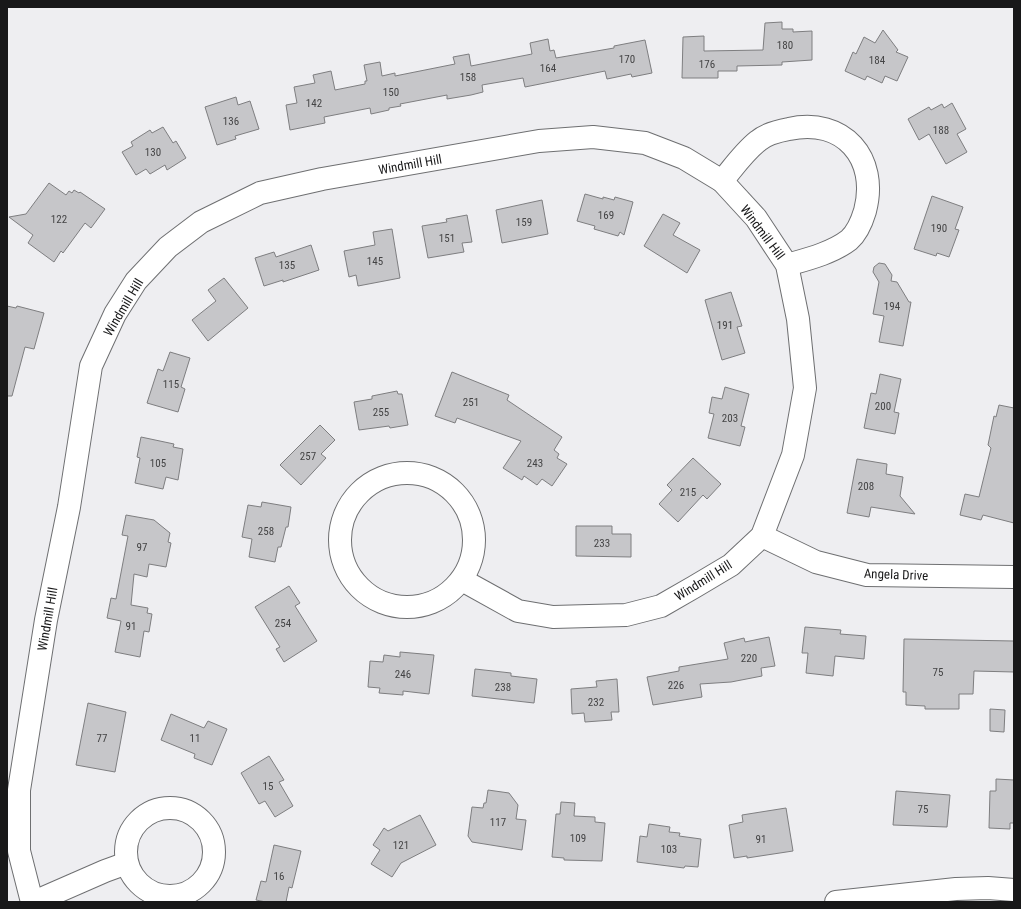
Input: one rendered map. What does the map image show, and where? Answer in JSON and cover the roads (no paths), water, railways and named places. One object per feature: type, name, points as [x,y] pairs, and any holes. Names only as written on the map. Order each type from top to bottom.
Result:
[{"type":"street","name":"Windmill Hill","points":[[722,181],[758,140],[775,131],[800,126],[826,128],[845,138],[858,151],[868,176],[868,199],[861,224],[850,239],[832,250],[787,265]]},
{"type":"street","name":"Windmill Hill","points":[[33,902],[19,850],[19,790],[46,620],[69,507],[91,366],[115,314],[136,281],[163,252],[202,222],[260,193],[322,179],[539,141],[593,137],[645,143],[684,158],[722,181],[756,218],[787,265],[798,319],[805,388],[793,455],[762,536],[731,565],[694,587],[661,606],[626,615],[553,617],[518,611],[462,580]]},
{"type":"street","points":[[403,472],[433,477],[458,495],[472,521],[474,552],[462,580],[440,600],[410,608],[380,603],[356,586],[341,559],[340,528],[351,500],[374,480],[403,472]]},
{"type":"street","name":"Angela Drive","points":[[762,536],[816,562],[867,575],[1014,577]]},
{"type":"street","points":[[166,808],[181,809],[195,816],[206,826],[213,840],[214,854],[212,868],[204,880],[194,889],[182,895],[168,896],[154,894],[142,887],[133,876],[127,863],[126,848],[130,833],[139,821],[151,812],[166,808]]},
{"type":"street","points":[[33,902],[127,863]]},
{"type":"street","points":[[836,902],[956,889],[988,888],[1014,890]]}]
